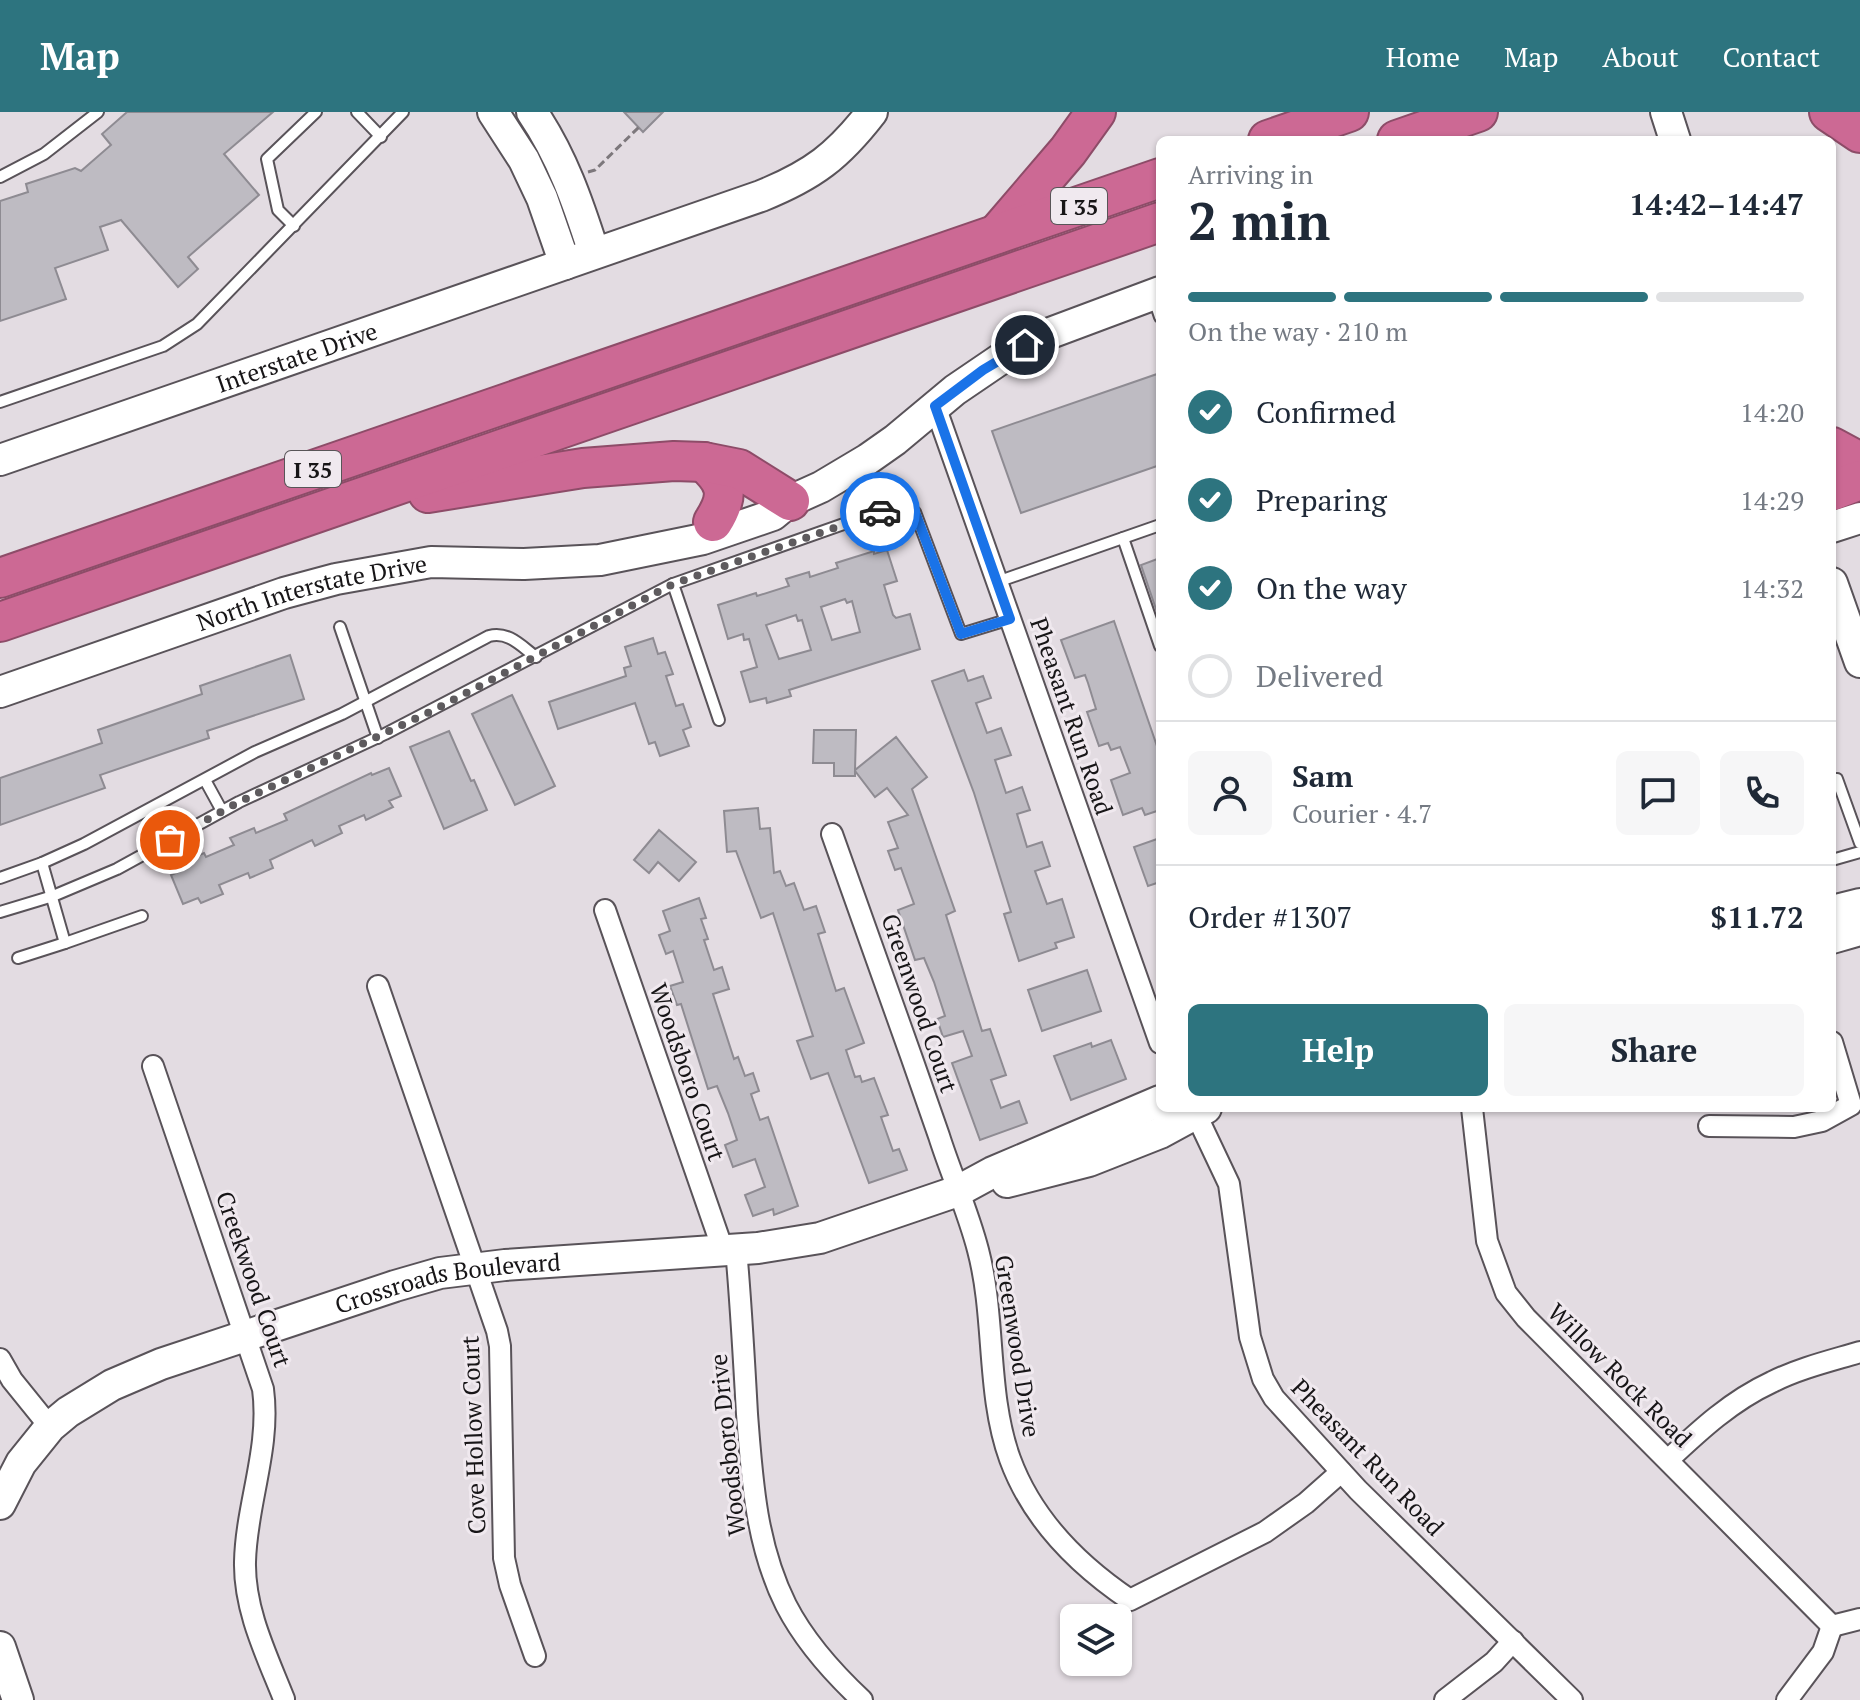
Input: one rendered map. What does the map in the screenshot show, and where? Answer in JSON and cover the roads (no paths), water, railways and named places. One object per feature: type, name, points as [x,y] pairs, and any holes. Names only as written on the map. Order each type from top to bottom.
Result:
[{"type":"highway","points":[[997,234],[1068,151],[1096,112]]},
{"type":"highway","points":[[1280,136],[1349,112]]},
{"type":"highway","points":[[1409,136],[1478,112]]},
{"type":"highway","points":[[1829,112],[1860,133]]},
{"type":"highway","name":"I 35","points":[[0,578],[1156,179]]},
{"type":"highway","name":"I 35","points":[[0,622],[1156,223]]},
{"type":"highway","points":[[1836,449],[1860,462]]},
{"type":"highway","points":[[326,509],[632,463],[704,462],[739,469],[790,501]]},
{"type":"highway","points":[[704,462],[720,478],[724,488],[723,506],[713,522]]},
{"type":"highway","points":[[1836,489],[1860,480]]},
{"type":"street","points":[[493,112],[524,160],[542,198],[565,264]]},
{"type":"street","points":[[538,114],[571,182],[594,253],[721,211],[800,180],[852,138],[872,112]]},
{"type":"street","points":[[1666,112],[1674,136]]},
{"type":"street","name":"Interstate Drive","points":[[0,460],[594,253]]},
{"type":"street","name":"North Interstate Drive","points":[[0,692],[284,593],[384,568],[431,562],[562,563],[703,539],[773,515],[790,501],[868,459],[983,370],[1045,335],[1156,301]]},
{"type":"street","name":"Pheasant Run Road","points":[[935,406],[1156,1032]]},
{"type":"street","name":"North Interstate Drive","points":[[634,553],[768,503],[790,501]]},
{"type":"street","points":[[1836,526],[1860,518]]},
{"type":"street","points":[[1836,594],[1860,662]]},
{"type":"street","name":"Greenwood Court","points":[[832,834],[958,1191]]},
{"type":"street","points":[[1836,910],[1860,904]]},
{"type":"street","name":"Woodsboro Court","points":[[605,910],[729,1250]]},
{"type":"street","points":[[1836,937],[1860,930]]},
{"type":"street","name":"Cove Hollow Court","points":[[378,986],[491,1308],[500,1346],[504,1558],[510,1585],[535,1656]]},
{"type":"street","points":[[1709,1126],[1794,1127],[1822,1121],[1851,1105],[1836,1055]]},
{"type":"street","name":"Creekwood Court","points":[[153,1066],[260,1374],[265,1417],[247,1537],[245,1578],[256,1624],[284,1699]]},
{"type":"street","name":"Crossroads Boulevard","points":[[958,1191],[993,1172],[1156,1103]]},
{"type":"street","name":"Crossroads Boulevard","points":[[0,1504],[21,1463],[50,1427],[112,1385],[161,1364],[395,1286],[440,1273],[476,1268],[729,1250],[820,1238],[958,1191],[1089,1161],[1160,1133],[1195,1112]]},
{"type":"street","name":"Pheasant Run Road","points":[[1199,1112],[1229,1184],[1245,1314],[1263,1379],[1285,1413],[1341,1472],[1572,1700]]},
{"type":"street","name":"Willow Rock Road","points":[[1472,1112],[1487,1241],[1506,1293],[1526,1318],[1832,1626]]},
{"type":"street","name":"Greenwood Drive","points":[[958,1191],[971,1225],[987,1293],[998,1400],[1010,1459],[1028,1496],[1054,1533],[1102,1581],[1130,1600],[1275,1526],[1341,1472]]},
{"type":"street","name":"Woodsboro Drive","points":[[729,1250],[761,1537],[786,1604],[803,1633],[828,1667],[862,1700]]},
{"type":"street","points":[[1668,1460],[1712,1419],[1748,1394],[1796,1371],[1860,1352]]},
{"type":"street","points":[[0,1359],[12,1380],[50,1427]]},
{"type":"street","points":[[1787,1700],[1823,1652],[1832,1626],[1860,1619]]},
{"type":"street","points":[[1445,1700],[1494,1662],[1513,1641]]},
{"type":"street","points":[[0,1647],[18,1700]]},
{"type":"lane","points":[[0,177],[44,154],[98,112]]},
{"type":"lane","points":[[294,226],[278,210],[267,159],[316,112]]},
{"type":"lane","points":[[357,112],[381,137]]},
{"type":"lane","points":[[0,402],[163,346],[197,324],[403,112]]},
{"type":"lane","points":[[0,912],[53,896],[117,869],[222,811],[378,738],[673,584],[875,513],[906,506],[915,512],[961,634],[1010,619]]},
{"type":"lane","points":[[997,582],[1156,526]]},
{"type":"lane","points":[[1123,538],[1156,634]]},
{"type":"lane","points":[[673,584],[719,720]]},
{"type":"lane","points":[[340,627],[378,738]]},
{"type":"lane","points":[[0,878],[42,863],[255,752],[365,702],[500,633],[536,657]]},
{"type":"lane","points":[[1836,779],[1860,843]]},
{"type":"lane","points":[[205,780],[222,811]]},
{"type":"lane","points":[[1836,859],[1860,852]]},
{"type":"lane","points":[[42,863],[65,943]]},
{"type":"lane","points":[[18,958],[142,916]]}]
